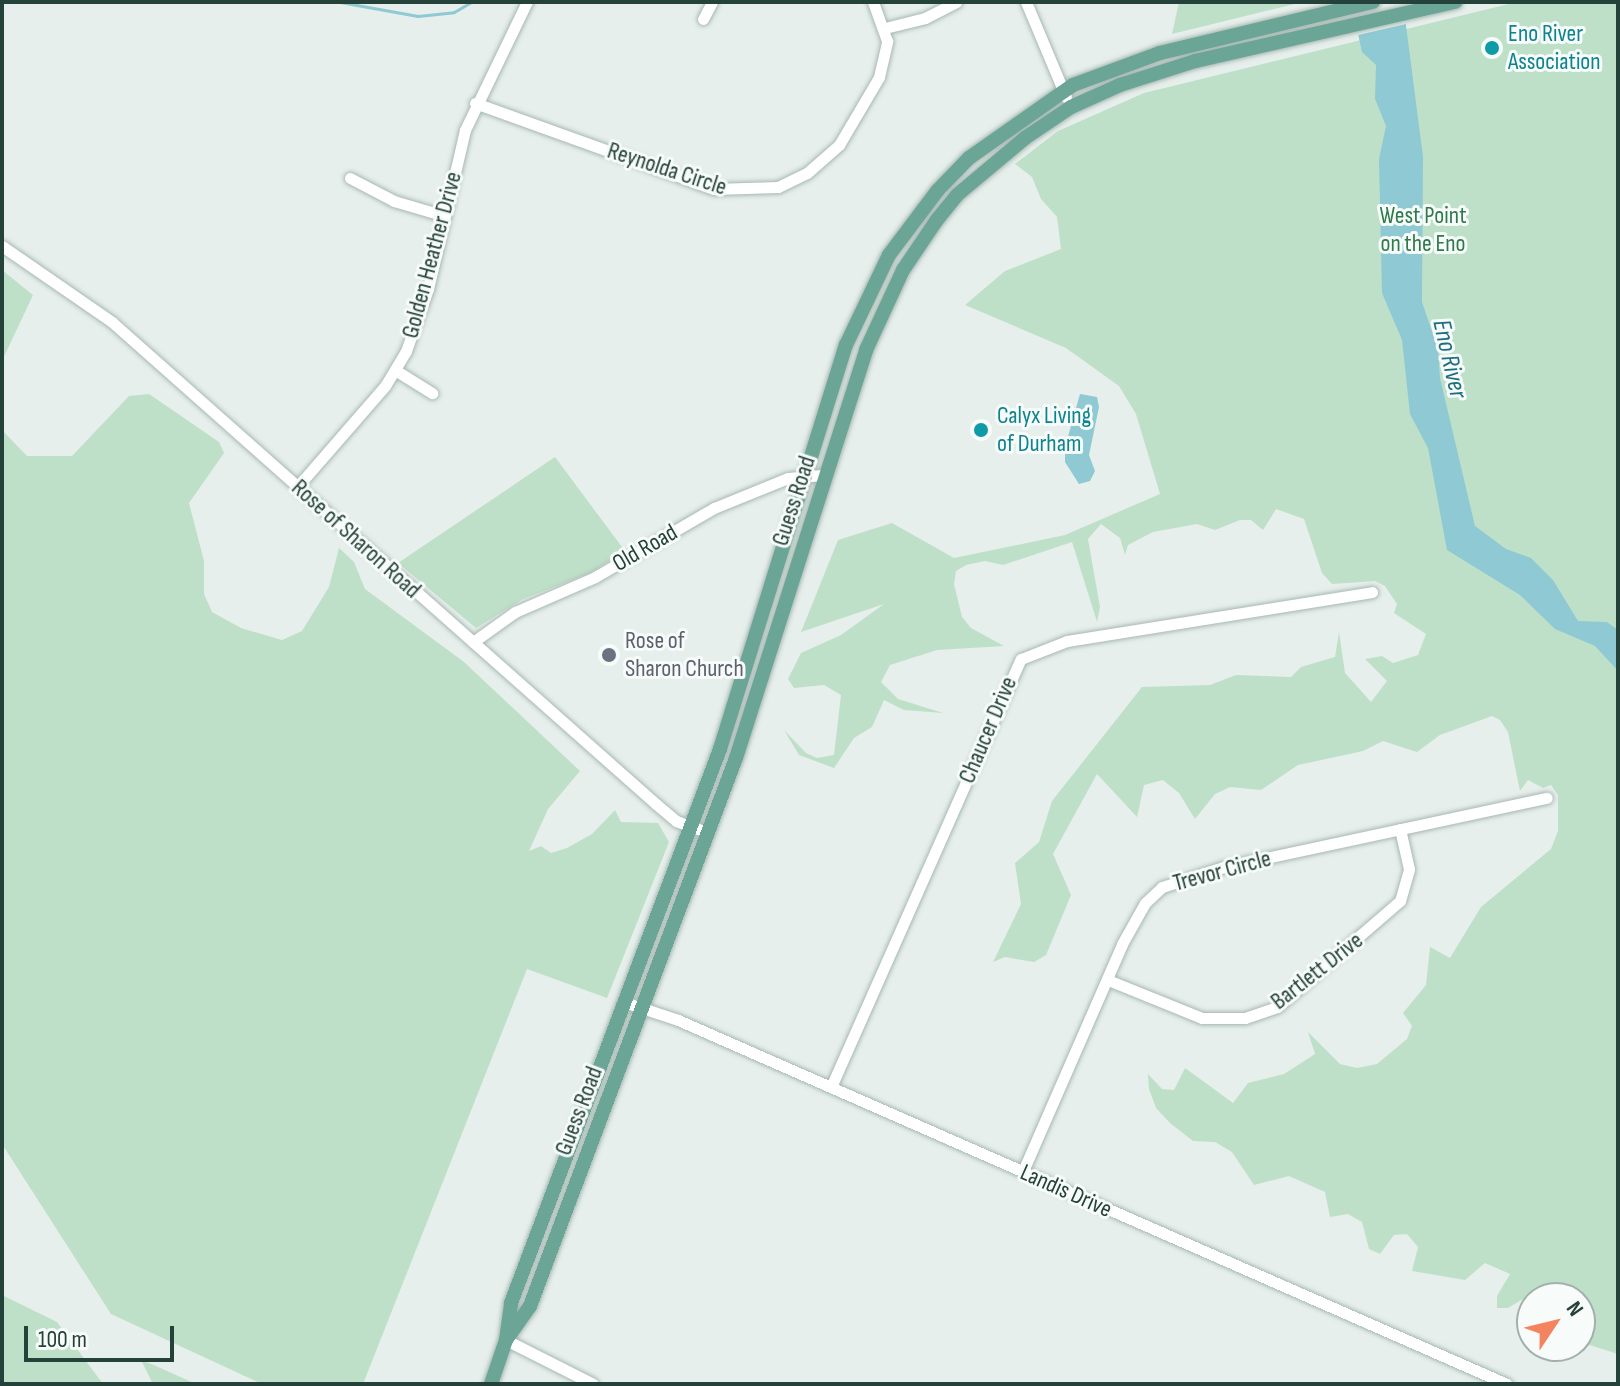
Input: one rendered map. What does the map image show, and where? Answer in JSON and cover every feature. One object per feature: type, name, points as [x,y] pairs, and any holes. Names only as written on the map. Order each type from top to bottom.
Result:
[{"type":"main road","name":"Guess Road","points":[[491,1384],[506,1340],[511,1303],[691,826],[846,345],[889,255],[938,190],[969,158],[1063,90],[1160,53],[1373,2]]},
{"type":"main road","name":"Guess Road","points":[[506,1340],[530,1306],[707,832],[866,350],[903,270],[957,195],[1025,138],[1071,107],[1195,61],[1455,2]]},
{"type":"street","name":"Golden Heather Drive","points":[[298,486],[395,370],[416,328],[475,103],[527,2]]},
{"type":"street","points":[[703,19],[712,2]]},
{"type":"street","name":"Reynolda Circle","points":[[475,103],[714,189],[762,190],[807,173],[839,145],[879,77],[886,53],[885,28],[873,2]]},
{"type":"street","points":[[885,28],[925,18],[956,2]]},
{"type":"street","points":[[1026,2],[1071,107]]},
{"type":"street","points":[[350,178],[394,201],[445,216]]},
{"type":"street","name":"Rose of Sharon Road","points":[[2,246],[92,306],[652,800],[691,826],[707,832]]},
{"type":"street","points":[[395,370],[432,393]]},
{"type":"street","name":"Old Road","points":[[473,642],[515,612],[595,577],[714,508],[788,478],[825,475]]},
{"type":"street","name":"Chaucer Drive","points":[[831,1087],[1021,659],[1067,641],[1372,592]]},
{"type":"street","name":"Trevor Circle","points":[[1023,1171],[1145,903],[1175,880],[1547,798]]},
{"type":"street","name":"Bartlett Drive","points":[[1108,980],[1202,1018],[1245,1018],[1277,1007],[1400,901],[1409,869],[1400,829]]},
{"type":"street","name":"Landis Drive","points":[[624,1002],[642,1006],[831,1087],[1507,1384]]},
{"type":"street","points":[[506,1340],[593,1384]]},
{"type":"green space","points":[[1179,2],[1303,2],[1172,34]]},
{"type":"green space","name":"West Point on the Eno","points":[[1517,2],[1618,2],[1618,1354],[1596,1347],[1596,1282],[1516,1282],[1516,1303],[1508,1308],[1497,1308],[1497,1296],[1510,1274],[1485,1263],[1465,1280],[1412,1271],[1418,1247],[1407,1234],[1394,1235],[1380,1254],[1369,1249],[1362,1222],[1348,1214],[1330,1217],[1325,1192],[1289,1176],[1254,1185],[1232,1152],[1215,1142],[1193,1141],[1170,1123],[1156,1108],[1149,1089],[1148,1074],[1162,1089],[1174,1090],[1185,1068],[1233,1103],[1248,1083],[1284,1074],[1315,1054],[1308,1032],[1340,1064],[1357,1068],[1377,1064],[1407,1039],[1412,1026],[1403,1013],[1426,985],[1430,947],[1450,958],[1481,907],[1551,849],[1558,831],[1558,795],[1551,785],[1543,788],[1528,780],[1520,791],[1508,732],[1500,720],[1492,716],[1440,735],[1417,752],[1383,741],[1363,751],[1298,765],[1261,790],[1230,787],[1215,794],[1195,819],[1179,793],[1163,780],[1144,785],[1137,817],[1097,774],[1053,854],[1071,895],[1046,955],[1034,962],[1005,957],[993,962],[1021,904],[1015,863],[1039,842],[1052,801],[1142,687],[1210,685],[1236,675],[1291,677],[1301,667],[1335,657],[1339,632],[1345,673],[1371,702],[1387,681],[1365,659],[1382,656],[1393,663],[1418,655],[1426,634],[1394,613],[1397,604],[1385,586],[1375,581],[1332,584],[1322,573],[1304,519],[1276,509],[1263,530],[1251,520],[1240,520],[1215,530],[1197,524],[1153,532],[1128,545],[1125,555],[1120,538],[1101,524],[1088,539],[1100,607],[1097,622],[1072,542],[1003,565],[985,561],[966,565],[956,571],[954,584],[962,617],[971,628],[1004,646],[937,650],[890,665],[881,682],[898,699],[943,713],[904,710],[884,700],[872,727],[854,738],[834,768],[799,755],[784,730],[806,753],[817,758],[834,755],[841,695],[824,685],[794,688],[788,679],[801,653],[841,635],[884,604],[801,632],[838,540],[892,523],[954,558],[1065,535],[1160,494],[1136,414],[1119,386],[1066,348],[965,305],[1005,271],[1061,249],[1057,217],[1041,199],[1032,177],[1015,164],[1058,131],[1144,93]]},
{"type":"green space","points":[[2,270],[33,295],[2,361]]},
{"type":"green space","points":[[149,394],[219,442],[224,453],[189,503],[204,561],[204,594],[212,612],[241,628],[282,640],[302,631],[329,587],[339,548],[354,562],[365,589],[464,662],[580,771],[548,809],[529,851],[541,846],[551,853],[567,848],[592,834],[615,810],[621,822],[658,823],[669,842],[607,998],[527,969],[363,1384],[262,1384],[111,1314],[2,1144],[2,430],[27,456],[72,456],[129,396]]},
{"type":"green space","points":[[555,457],[625,551],[590,573],[523,599],[476,628],[398,563]]},
{"type":"green space","points":[[2,1295],[57,1322],[103,1384],[2,1384]]},
{"type":"green space","points":[[141,1360],[156,1366],[196,1384],[153,1384]]},
{"type":"water","points":[[1351,2],[1403,2],[1423,157],[1422,302],[1438,349],[1440,378],[1475,526],[1506,549],[1531,558],[1553,580],[1578,621],[1607,622],[1618,630],[1618,671],[1595,646],[1555,629],[1520,595],[1447,550],[1428,448],[1410,414],[1402,340],[1382,293],[1379,159],[1386,126],[1375,99],[1376,65],[1362,52]]},
{"type":"water","points":[[1080,394],[1097,397],[1099,407],[1089,455],[1095,471],[1090,481],[1079,484],[1065,462],[1065,447]]},
{"type":"pier","points":[[1347,2],[1407,2],[1410,23],[1354,36]]},
{"type":"waterway","points":[[340,2],[418,16],[454,12],[471,2]]},
{"type":"place","name":"Eno River Association","points":[[1492,48]]},
{"type":"place","name":"Calyx Living of Durham","points":[[981,430]]},
{"type":"place","name":"Rose of Sharon Church","points":[[609,655]]},
{"type":"water label","name":"Eno River","points":[[1449,359]]}]
